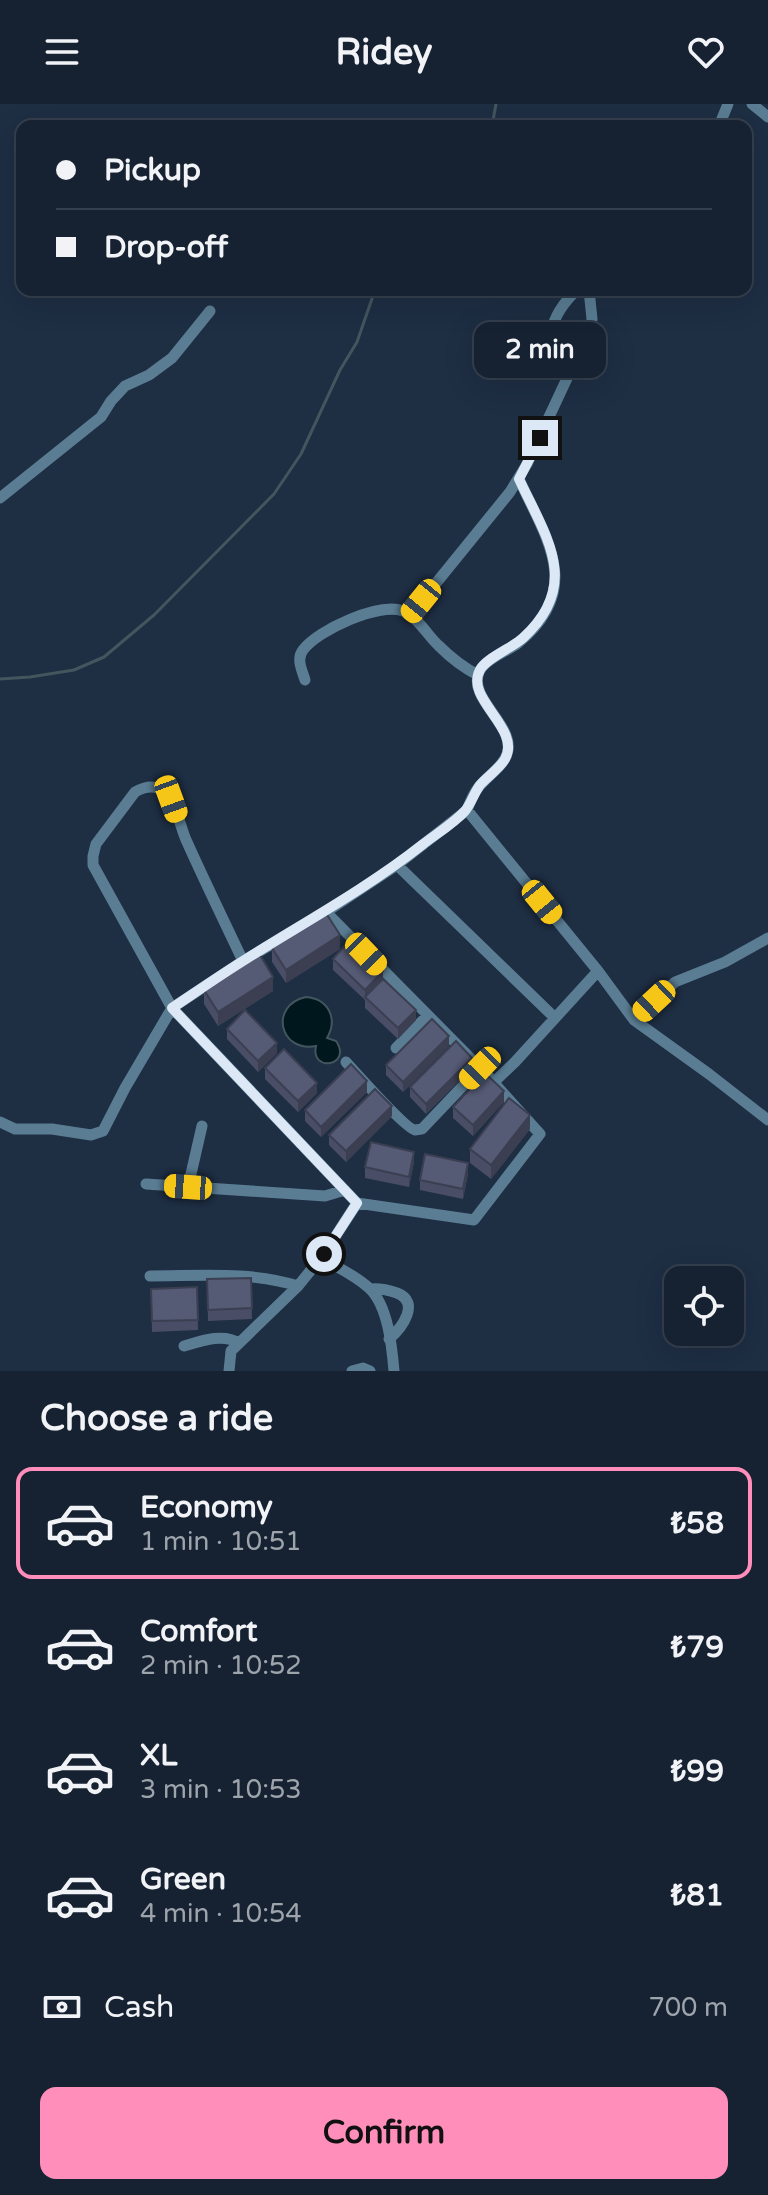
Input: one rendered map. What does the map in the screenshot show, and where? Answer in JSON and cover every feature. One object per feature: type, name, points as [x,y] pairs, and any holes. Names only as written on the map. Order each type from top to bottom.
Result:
[{"type":"street","points":[[752,104],[768,117]]},
{"type":"street","points":[[570,372],[555,358],[551,338],[557,316],[572,296]]},
{"type":"street","points":[[411,614],[519,479],[584,349],[591,330],[590,296]]},
{"type":"street","points":[[0,498],[101,417],[125,386],[149,375],[172,358],[210,311]]},
{"type":"street","points":[[0,1122],[15,1129],[100,1134],[172,1008],[397,865],[467,810],[475,793],[503,762],[508,750],[506,735],[478,688],[478,675],[485,664],[516,644],[533,628],[553,595],[553,551],[519,479]]},
{"type":"street","points":[[305,680],[300,661],[303,649],[334,626],[380,610],[399,609],[411,614],[438,646],[478,675]]},
{"type":"street","points":[[243,961],[185,839],[171,799],[155,787],[135,792],[96,844],[93,865],[172,1008],[357,1203],[474,1220],[540,1134],[494,1082],[326,912]]},
{"type":"street","points":[[467,810],[634,1020],[768,1120]]},
{"type":"street","points":[[397,865],[555,1018]]},
{"type":"street","points":[[634,1020],[675,982],[725,962],[768,938]]},
{"type":"street","points":[[494,1082],[598,971]]},
{"type":"street","points":[[396,1048],[427,1016]]},
{"type":"street","points":[[346,1062],[394,1112],[416,1130],[422,1129],[480,1068]]},
{"type":"street","points":[[188,1187],[202,1126]]},
{"type":"street","points":[[146,1184],[325,1196],[345,1190]]},
{"type":"street","points":[[229,1371],[231,1351],[298,1286],[321,1258],[357,1203]]},
{"type":"street","points":[[321,1258],[371,1289],[382,1306],[394,1371]]},
{"type":"street","points":[[150,1276],[247,1276],[298,1286]]},
{"type":"street","points":[[371,1289],[389,1290],[403,1296],[407,1302],[408,1315],[389,1339]]},
{"type":"street","points":[[184,1346],[223,1338],[239,1343]]},
{"type":"street","points":[[352,1371],[363,1368],[370,1371]]},
{"type":"water","points":[[306,997],[321,1002],[329,1011],[332,1024],[327,1038],[336,1041],[340,1050],[336,1061],[324,1063],[316,1055],[316,1046],[303,1046],[287,1036],[283,1018],[287,1009]]},
{"type":"building","points":[[326,913],[340,935],[286,970],[272,948]]},
{"type":"building","points":[[350,940],[383,971],[365,990],[333,959]]},
{"type":"building","points":[[260,955],[273,977],[218,1012],[204,990]]},
{"type":"building","points":[[383,979],[416,1010],[398,1028],[365,997]]},
{"type":"building","points":[[245,1010],[277,1043],[258,1061],[227,1029]]},
{"type":"building","points":[[432,1019],[449,1036],[403,1082],[386,1065]]},
{"type":"building","points":[[456,1041],[472,1058],[426,1104],[410,1087]]},
{"type":"building","points":[[284,1049],[317,1083],[298,1101],[265,1068]]},
{"type":"building","points":[[351,1064],[367,1081],[321,1127],[305,1110]]},
{"type":"building","points":[[485,1073],[504,1091],[473,1125],[453,1107]]},
{"type":"building","points":[[375,1089],[392,1106],[346,1151],[329,1135]]},
{"type":"building","points":[[509,1098],[530,1115],[491,1165],[470,1149]]},
{"type":"building","points":[[371,1142],[414,1152],[409,1177],[365,1167]]},
{"type":"building","points":[[425,1154],[468,1163],[463,1189],[420,1180]]},
{"type":"building","points":[[251,1278],[252,1308],[208,1310],[207,1279]]},
{"type":"building","points":[[197,1287],[198,1320],[152,1321],[151,1289]]},
{"type":"waterway","points":[[493,120],[496,104]]},
{"type":"waterway","points":[[0,679],[74,670],[104,657],[154,615],[274,494],[301,454],[340,370],[357,342],[373,296]]},
{"type":"route","points":[[324,1254],[357,1203],[172,1008],[397,865],[467,810],[479,787],[503,762],[508,740],[480,693],[477,679],[485,664],[516,644],[533,628],[553,595],[553,551],[519,479],[540,438]]}]
